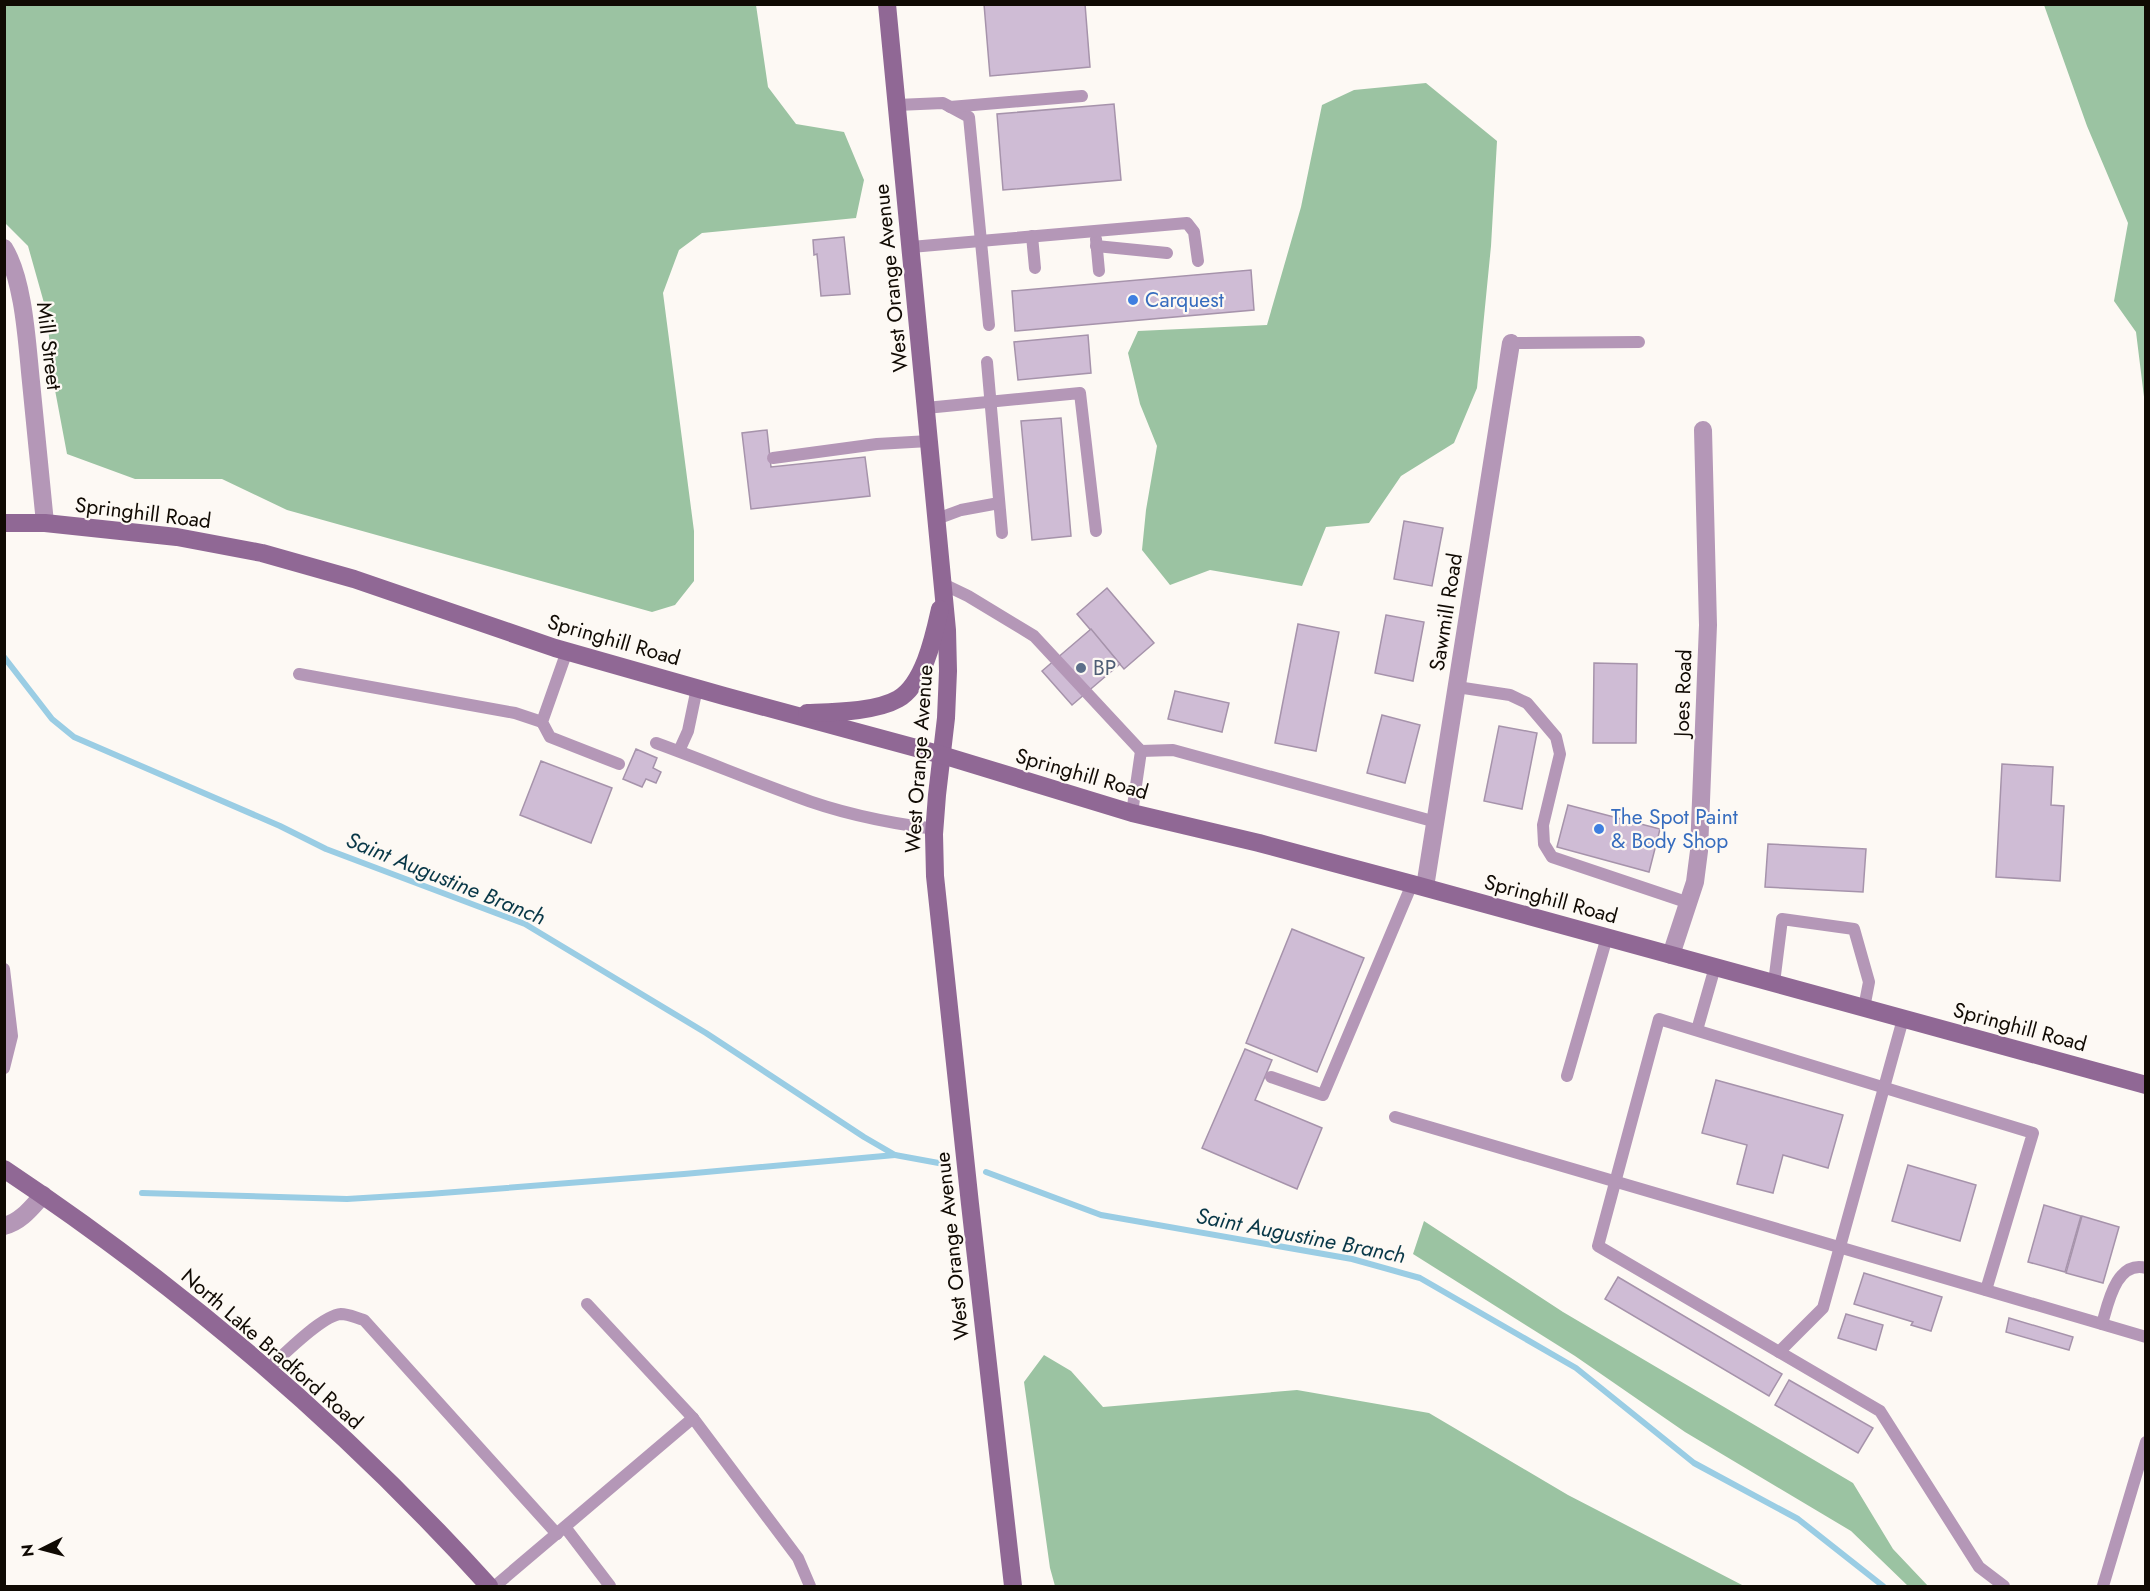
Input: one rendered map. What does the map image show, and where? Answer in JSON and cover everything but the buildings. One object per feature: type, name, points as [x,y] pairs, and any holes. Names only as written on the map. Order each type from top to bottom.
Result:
[{"type":"main road","name":"West Orange Avenue","points":[[887,4],[943,584],[948,671],[946,718],[935,829],[935,876],[1013,1587]]},
{"type":"main road","name":"Springhill Road","points":[[4,523],[45,523],[177,537],[262,553],[354,579],[567,651],[942,755],[1132,813],[1259,843],[2145,1085]]},
{"type":"main road","points":[[790,714],[862,709],[899,699],[913,685],[928,655],[936,626],[943,584]]},
{"type":"main road","name":"North Lake Bradford Road","points":[[4,1169],[139,1265],[200,1314],[390,1483],[489,1587]]},
{"type":"street","name":"Mill Street","points":[[4,248],[10,258],[26,329],[45,523]]},
{"type":"street","name":"Sawmill Road","points":[[1419,886],[1436,822],[1511,343]]},
{"type":"street","name":"Joes Road","points":[[1671,955],[1695,882],[1699,850],[1708,625],[1703,430]]},
{"type":"street","points":[[4,1226],[26,1214],[43,1195]]},
{"type":"lane","points":[[950,107],[1082,96]]},
{"type":"lane","points":[[897,105],[943,103],[969,117],[989,325]]},
{"type":"lane","points":[[911,247],[1187,223],[1194,232],[1198,261]]},
{"type":"lane","points":[[1095,231],[1100,270]]},
{"type":"lane","points":[[1032,236],[1035,268]]},
{"type":"lane","points":[[1096,246],[1167,253]]},
{"type":"lane","points":[[1511,343],[1639,342]]},
{"type":"lane","points":[[987,362],[1002,533]]},
{"type":"lane","points":[[926,408],[1080,393],[1096,531]]},
{"type":"lane","points":[[773,458],[877,444],[929,441]]},
{"type":"lane","points":[[937,519],[961,510],[999,502]]},
{"type":"lane","points":[[943,584],[968,596],[1034,636],[1141,751],[1173,750],[1436,822]]},
{"type":"lane","points":[[542,722],[567,651]]},
{"type":"lane","points":[[299,674],[504,711],[542,722],[550,737],[618,764]]},
{"type":"lane","points":[[1457,687],[1510,694],[1527,703],[1556,737],[1560,754],[1543,825],[1544,844],[1552,857],[1689,903]]},
{"type":"lane","points":[[679,752],[688,731],[697,688]]},
{"type":"lane","points":[[656,743],[795,797],[899,824],[935,829]]},
{"type":"lane","points":[[1132,813],[1141,751]]},
{"type":"lane","points":[[1271,1077],[1323,1095],[1419,886]]},
{"type":"lane","points":[[1774,983],[1782,919],[1854,929],[1869,982],[1864,1008]]},
{"type":"lane","points":[[1567,1076],[1607,937]]},
{"type":"lane","points":[[1697,1030],[1715,967]]},
{"type":"lane","points":[[4,969],[6,1005],[12,1036],[4,1068]]},
{"type":"lane","points":[[1986,1290],[2033,1133],[1659,1019],[1598,1246],[1880,1411],[1979,1567],[2004,1587]]},
{"type":"lane","points":[[1779,1352],[1823,1308],[1903,1019]]},
{"type":"lane","points":[[1395,1117],[2145,1336]]},
{"type":"lane","points":[[2102,1324],[2115,1282],[2125,1272],[2141,1266],[2145,1268]]},
{"type":"lane","points":[[587,1304],[693,1418],[798,1558],[810,1587]]},
{"type":"lane","points":[[266,1371],[324,1319],[339,1314],[364,1320],[561,1530],[610,1587]]},
{"type":"lane","points":[[495,1587],[693,1418]]},
{"type":"lane","points":[[2103,1587],[2145,1442]]},
{"type":"green space","points":[[4,5],[756,5],[768,87],[796,124],[844,132],[864,180],[856,218],[702,233],[679,250],[663,293],[694,531],[694,581],[675,605],[652,612],[287,510],[222,479],[135,479],[67,454],[55,390],[46,310],[28,246],[5,223]]},
{"type":"green space","points":[[2044,5],[2145,5],[2145,405],[2136,332],[2114,301],[2128,223],[2087,126]]},
{"type":"green space","points":[[1426,83],[1497,141],[1491,246],[1477,388],[1454,443],[1401,476],[1369,523],[1326,527],[1302,586],[1210,570],[1170,585],[1142,550],[1157,446],[1140,404],[1128,353],[1138,331],[1267,325],[1301,207],[1322,105],[1354,90]]},
{"type":"green space","points":[[1424,1221],[1563,1312],[1853,1483],[1893,1549],[1928,1586],[1908,1586],[1851,1531],[1685,1432],[1575,1356],[1413,1254]]},
{"type":"green space","points":[[1044,1355],[1071,1371],[1103,1407],[1297,1390],[1429,1413],[1568,1495],[1744,1586],[1055,1586],[1050,1568],[1024,1382]]},
{"type":"waterway","name":"Saint Augustine Branch","points":[[4,657],[52,719],[74,737],[280,826],[326,849],[525,924],[706,1033],[895,1155],[944,1164]]},
{"type":"waterway","points":[[142,1193],[347,1199],[684,1174],[895,1155]]},
{"type":"waterway","name":"Saint Augustine Branch","points":[[986,1172],[1101,1215],[1352,1259],[1420,1278],[1576,1368],[1694,1463],[1798,1519],[1883,1586]]},
{"type":"place","name":"Carquest","points":[[1133,300]]},
{"type":"place","name":"BP","points":[[1081,668]]},
{"type":"place","name":"The Spot Paint & Body Shop","points":[[1599,829]]}]
